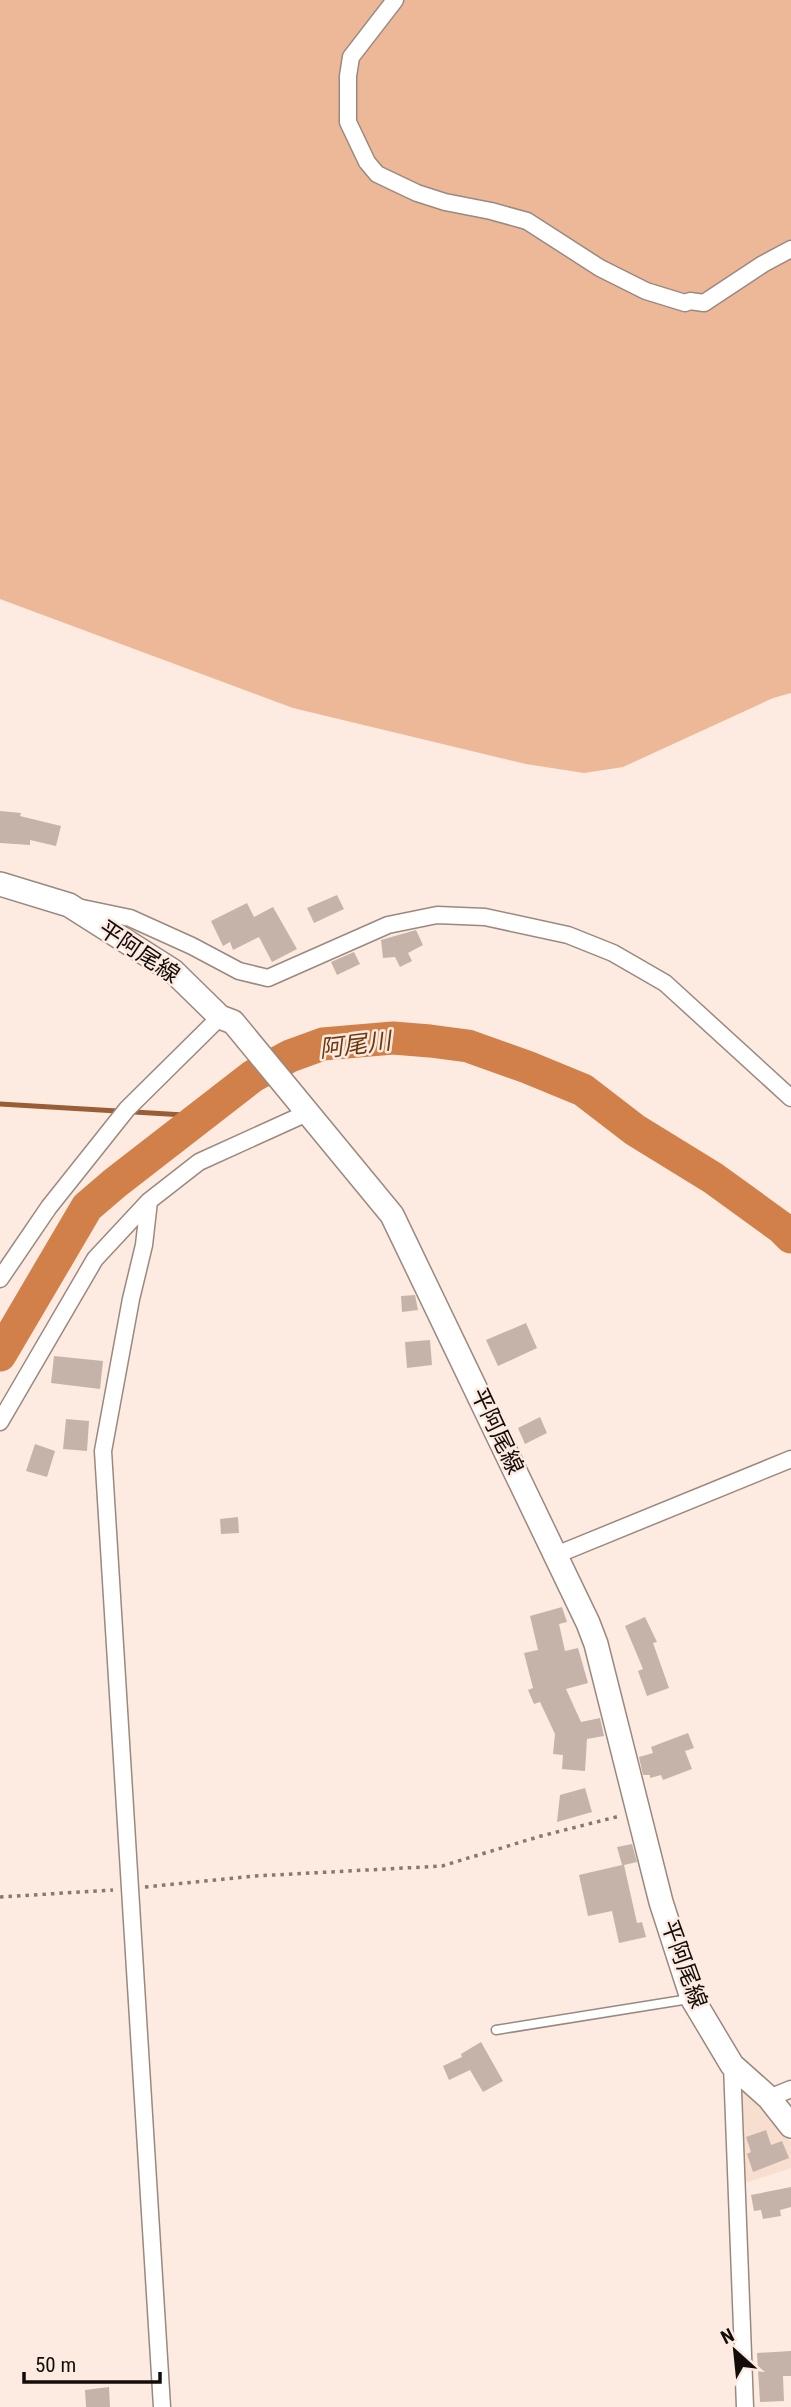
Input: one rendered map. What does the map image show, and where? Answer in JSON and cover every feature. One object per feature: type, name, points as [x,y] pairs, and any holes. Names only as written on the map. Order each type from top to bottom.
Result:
[{"type":"main road","name":"平阿尾線","points":[[0,884],[69,905],[173,971],[227,1020],[392,1215],[596,1644],[661,1902],[692,1998],[732,2065],[769,2098],[791,2126]]},
{"type":"street","points":[[395,0],[351,57],[348,76],[348,122],[367,162],[377,174],[417,193],[445,202],[527,221],[600,268],[646,290],[685,303],[704,303],[762,264],[791,249]]},
{"type":"street","points":[[69,905],[130,918],[239,971],[268,978],[388,925],[437,915],[485,917],[568,935],[613,953],[665,983],[791,1098]]},
{"type":"street","points":[[0,1279],[49,1207],[127,1109],[227,1020]]},
{"type":"street","points":[[0,1422],[95,1259],[149,1201],[199,1162],[304,1108]]},
{"type":"street","points":[[149,1201],[144,1245],[131,1299],[103,1451],[162,2407]]},
{"type":"street","points":[[556,1555],[791,1459]]},
{"type":"street","points":[[732,2065],[745,2407]]},
{"type":"street","points":[[769,2098],[791,2089]]},
{"type":"lane","points":[[496,2031],[692,1998]]},
{"type":"path","points":[[0,1897],[131,1889],[254,1876],[442,1866],[541,1836],[638,1811]]},
{"type":"shaded area","points":[[0,0],[791,0],[791,693],[773,698],[623,767],[584,773],[526,764],[293,708],[0,599]]},
{"type":"shaded area","points":[[742,2083],[791,2142],[791,2168],[745,2183]]},
{"type":"building","points":[[0,811],[21,813],[20,816],[61,826],[56,846],[30,840],[30,845],[0,843]]},
{"type":"building","points":[[337,895],[344,909],[314,923],[307,908]]},
{"type":"building","points":[[247,903],[254,917],[273,907],[297,949],[272,962],[259,937],[233,950],[230,942],[223,946],[211,921]]},
{"type":"building","points":[[416,930],[423,945],[408,953],[412,961],[400,967],[395,957],[383,958],[381,940]]},
{"type":"building","points":[[354,952],[360,964],[337,975],[331,962]]},
{"type":"building","points":[[415,1295],[418,1310],[402,1312],[401,1296]]},
{"type":"building","points":[[526,1323],[537,1348],[498,1366],[486,1340]]},
{"type":"building","points":[[430,1340],[432,1365],[407,1368],[405,1342]]},
{"type":"building","points":[[54,1356],[103,1361],[100,1389],[51,1383]]},
{"type":"building","points":[[540,1417],[547,1433],[525,1444],[518,1428]]},
{"type":"building","points":[[66,1419],[89,1421],[87,1451],[63,1449]]},
{"type":"building","points":[[35,1444],[55,1451],[47,1477],[26,1471]]},
{"type":"building","points":[[238,1517],[239,1533],[221,1534],[220,1519]]},
{"type":"building","points":[[562,1607],[567,1622],[559,1624],[565,1651],[578,1648],[588,1683],[566,1689],[581,1722],[600,1718],[604,1736],[587,1739],[585,1771],[562,1769],[563,1755],[553,1754],[555,1734],[540,1702],[534,1704],[528,1690],[533,1688],[524,1653],[538,1650],[530,1616]]},
{"type":"building","points":[[645,1617],[657,1642],[653,1643],[669,1688],[647,1696],[638,1671],[643,1669],[625,1626]]},
{"type":"building","points":[[688,1733],[694,1748],[685,1751],[692,1769],[663,1780],[661,1775],[650,1778],[650,1775],[643,1775],[639,1757],[653,1753],[651,1747]]},
{"type":"building","points":[[585,1788],[592,1812],[557,1822],[560,1795]]},
{"type":"building","points":[[632,1844],[637,1862],[624,1865],[637,1923],[642,1922],[646,1937],[619,1943],[612,1911],[588,1916],[579,1875],[622,1865],[617,1847]]},
{"type":"building","points":[[481,2042],[503,2081],[483,2092],[470,2070],[449,2080],[443,2066],[462,2057],[461,2054]]},
{"type":"building","points":[[766,2130],[771,2145],[782,2141],[789,2158],[753,2172],[747,2154],[751,2152],[746,2137]]},
{"type":"building","points":[[791,2187],[791,2207],[780,2210],[781,2216],[763,2219],[761,2210],[754,2211],[751,2195]]},
{"type":"building","points":[[791,2351],[791,2376],[783,2376],[784,2401],[760,2402],[757,2353]]},
{"type":"building","points":[[109,2387],[110,2407],[86,2407],[85,2390]]},
{"type":"waterway","name":"阿尾川","points":[[0,1355],[87,1207],[253,1076],[290,1056],[323,1044],[393,1038],[468,1046],[583,1090],[635,1130],[713,1178],[791,1237]]},
{"type":"waterway","points":[[0,1104],[201,1116]]}]
